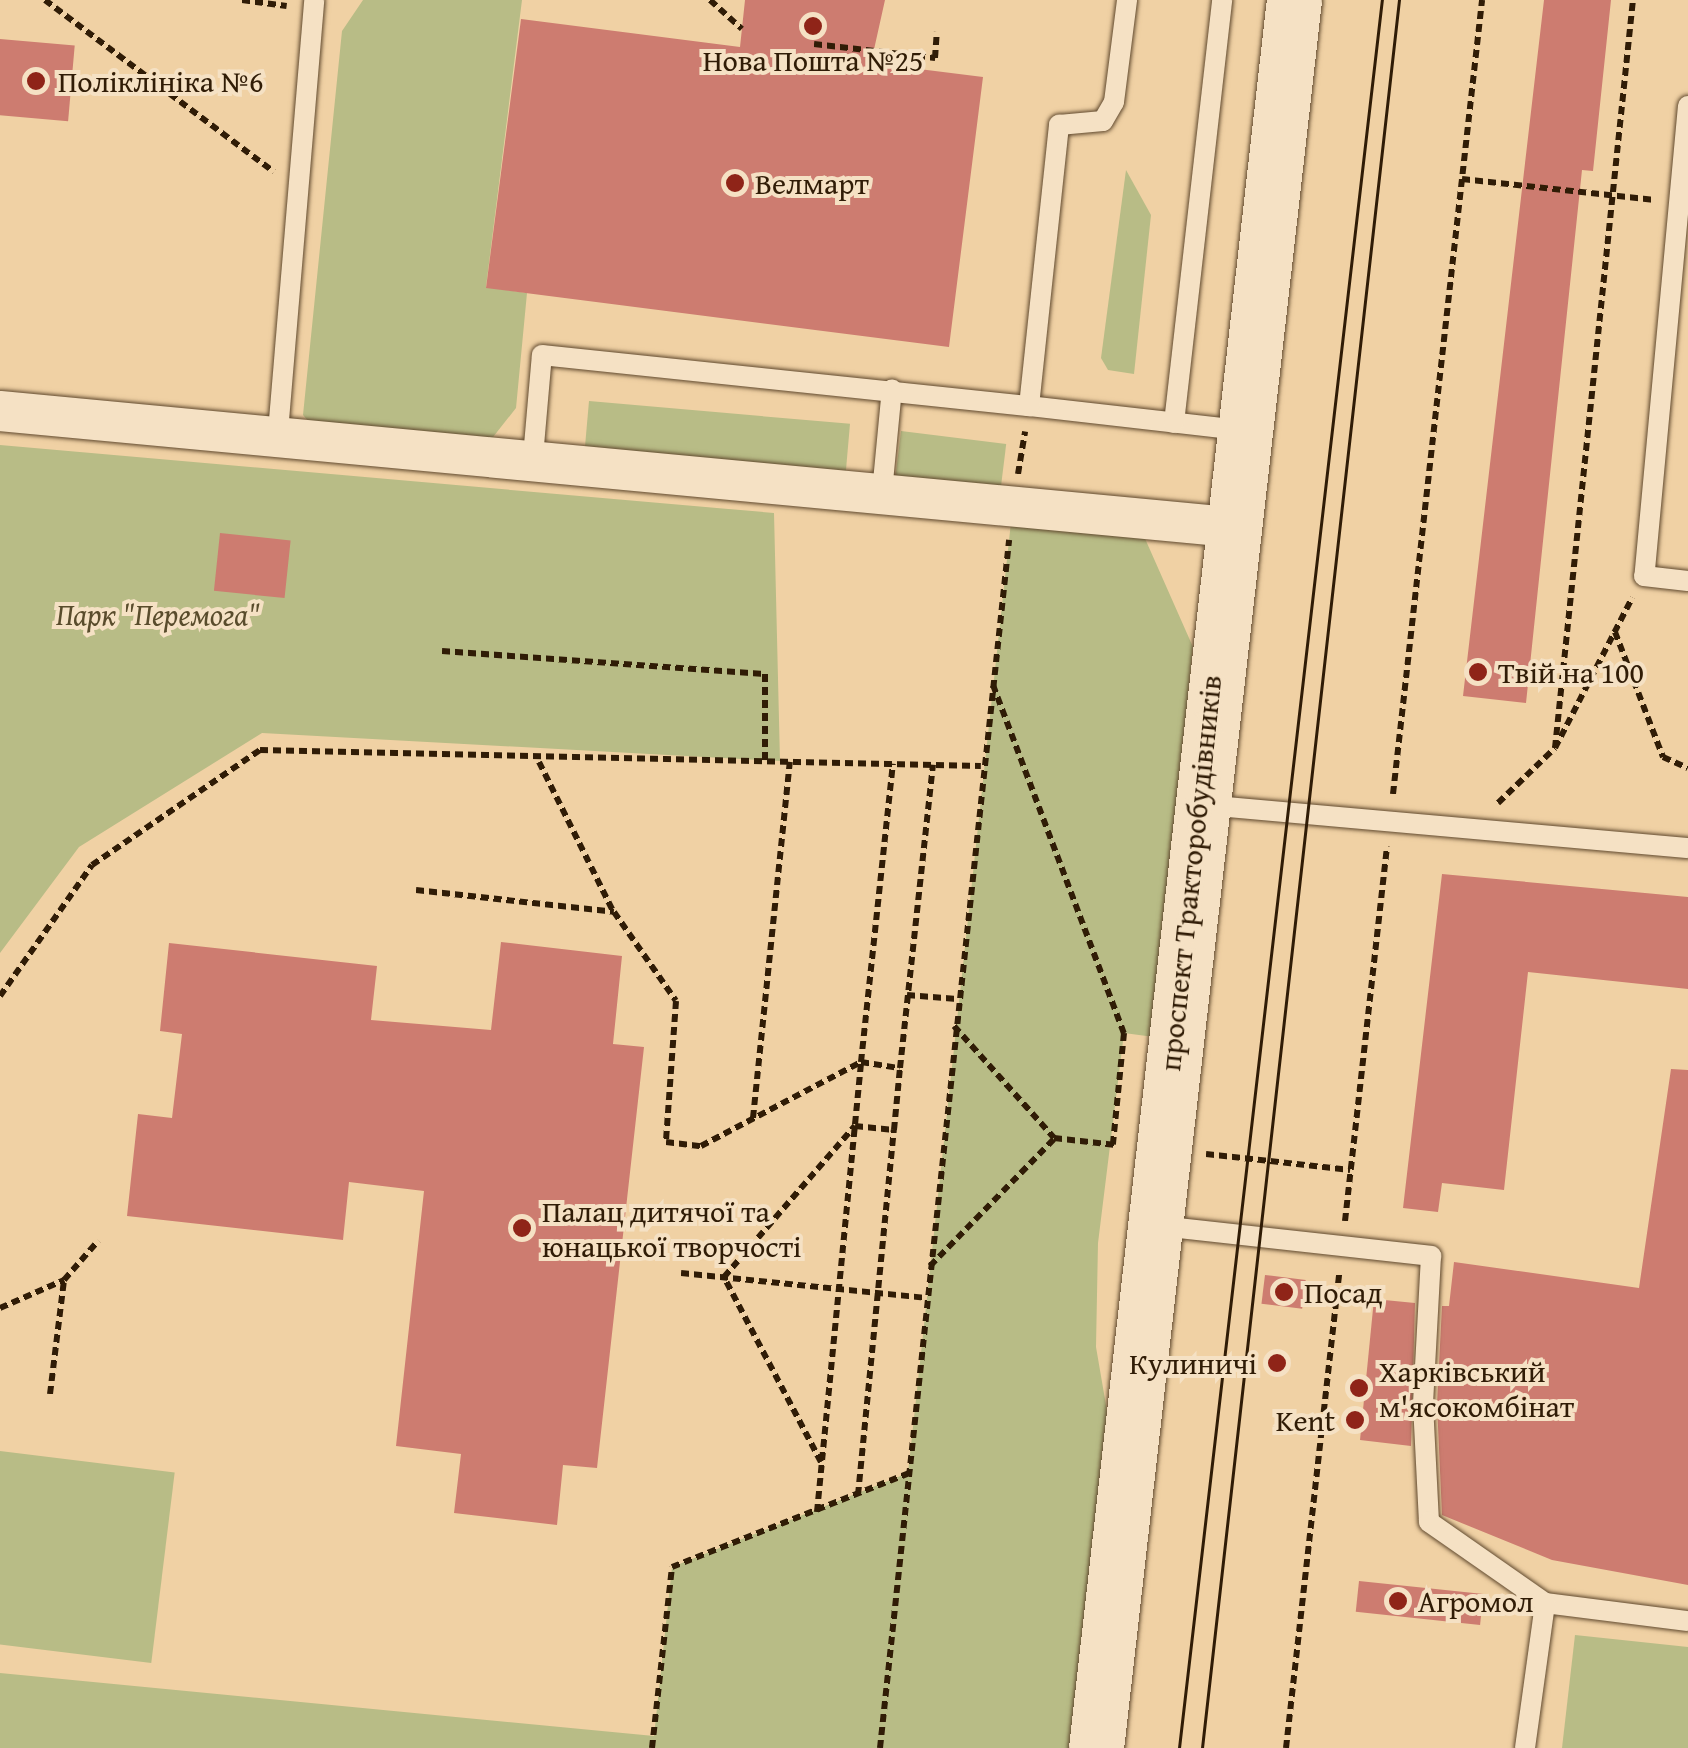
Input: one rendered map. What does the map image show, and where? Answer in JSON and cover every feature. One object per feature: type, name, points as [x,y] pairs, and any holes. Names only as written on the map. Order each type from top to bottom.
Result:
[{"type":"main road","name":"проспект Тракторобудівників","points":[[1096,1748],[1229,526],[1294,0]]},
{"type":"street","points":[[0,411],[278,432],[1229,526]]},
{"type":"lane","points":[[1029,406],[1059,126],[1088,126],[1108,112],[1127,0]]},
{"type":"lane","points":[[1174,423],[1222,0]]},
{"type":"lane","points":[[278,432],[294,188],[314,5]]},
{"type":"lane","points":[[1688,106],[1685,180],[1679,203],[1644,576],[1688,581]]},
{"type":"lane","points":[[534,456],[542,354],[892,389],[1241,430]]},
{"type":"lane","points":[[882,492],[892,389]]},
{"type":"lane","points":[[1198,804],[1688,848]]},
{"type":"lane","points":[[1152,1225],[1431,1256],[1423,1404],[1429,1522],[1545,1604],[1688,1621]]},
{"type":"lane","points":[[1525,1748],[1545,1604]]},
{"type":"path","points":[[45,0],[294,188]]},
{"type":"path","points":[[242,0],[314,5]]},
{"type":"path","points":[[710,0],[742,29]]},
{"type":"path","points":[[1286,1748],[1482,0]]},
{"type":"path","points":[[1555,748],[1633,0]]},
{"type":"path","points":[[814,44],[935,58],[937,32]]},
{"type":"path","points":[[1462,179],[1679,203]]},
{"type":"path","points":[[880,1748],[981,766],[1029,406]]},
{"type":"path","points":[[1472,828],[1555,748],[1644,576]]},
{"type":"path","points":[[1615,632],[1663,757],[1688,768]]},
{"type":"path","points":[[442,651],[765,674],[764,761]]},
{"type":"path","points":[[991,680],[1124,1033],[1113,1144]]},
{"type":"path","points":[[0,996],[92,865],[260,750],[539,762],[764,761],[981,766]]},
{"type":"path","points":[[539,762],[614,912],[676,1001],[666,1142],[701,1146],[861,1062],[900,1068]]},
{"type":"path","points":[[753,1119],[790,762]]},
{"type":"path","points":[[817,1512],[893,764]]},
{"type":"path","points":[[858,1496],[933,765]]},
{"type":"path","points":[[416,890],[614,912]]},
{"type":"path","points":[[907,996],[957,999]]},
{"type":"path","points":[[954,1026],[1054,1138],[1128,1146]]},
{"type":"path","points":[[855,1126],[894,1130]]},
{"type":"path","points":[[724,1276],[855,1126]]},
{"type":"path","points":[[930,1267],[1054,1138]]},
{"type":"path","points":[[1205,1154],[1350,1170]]},
{"type":"path","points":[[0,1308],[64,1280],[98,1240]]},
{"type":"path","points":[[681,1272],[926,1298]]},
{"type":"path","points":[[724,1276],[822,1464]]},
{"type":"path","points":[[50,1394],[64,1280]]},
{"type":"path","points":[[652,1748],[672,1567],[858,1496],[908,1472]]},
{"type":"green space","points":[[363,0],[522,0],[486,287],[527,293],[516,408],[486,446],[316,430],[303,415],[342,31]]},
{"type":"green space","points":[[1126,170],[1151,215],[1134,374],[1108,370],[1101,358]]},
{"type":"green space","points":[[589,401],[850,424],[846,471],[585,448]]},
{"type":"green space","points":[[901,431],[1006,444],[1000,493],[895,480]]},
{"type":"green space","name":"Парк \"Перемога\"","points":[[0,445],[774,513],[780,761],[262,733],[79,847],[0,953]]},
{"type":"green space","points":[[1011,522],[1143,534],[1193,647],[1154,1037],[1124,1033],[1098,1243],[1096,1347],[1107,1411],[1074,1748],[0,1748],[0,1673],[654,1736],[672,1567],[908,1473]]},
{"type":"green space","points":[[0,1451],[175,1472],[151,1663],[0,1644]]},
{"type":"green space","points":[[1575,1635],[1688,1647],[1688,1748],[1562,1748]]},
{"type":"building","name":"Велмарт","points":[[745,0],[885,0],[871,63],[983,77],[949,347],[486,288],[521,19],[740,47]]},
{"type":"building","points":[[1544,0],[1611,0],[1593,171],[1582,170],[1526,703],[1463,696]]},
{"type":"building","name":"Поліклініка №6","points":[[0,39],[75,46],[68,121],[0,115]]},
{"type":"building","points":[[220,533],[291,540],[285,598],[214,591]]},
{"type":"building","points":[[1442,874],[1688,897],[1688,989],[1528,972],[1504,1190],[1442,1183],[1438,1212],[1403,1208]]},
{"type":"building","name":"Палац дитячої та юнацької творчості","points":[[501,942],[622,956],[613,1044],[644,1047],[597,1468],[563,1465],[557,1525],[454,1513],[461,1454],[396,1446],[424,1191],[349,1182],[343,1240],[127,1216],[138,1114],[172,1118],[182,1034],[160,1031],[169,943],[377,966],[371,1020],[491,1030]]},
{"type":"building","points":[[1671,1069],[1688,1070],[1688,1585],[1552,1560],[1442,1515],[1437,1404],[1442,1306],[1449,1306],[1454,1262],[1639,1288]]},
{"type":"building","name":"Посад","points":[[1265,1275],[1306,1280],[1302,1309],[1261,1304]]},
{"type":"building","points":[[1374,1299],[1415,1303],[1411,1446],[1360,1440]]},
{"type":"building","name":"Агромол","points":[[1359,1581],[1483,1594],[1480,1625],[1356,1612]]},
{"type":"tram line","points":[[1179,1748],[1382,0]]},
{"type":"tram line","points":[[1202,1748],[1399,0]]},
{"type":"place","name":"Нова Пошта №25","points":[[813,26]]},
{"type":"place","name":"Поліклініка №6","points":[[36,81]]},
{"type":"place","name":"Велмарт","points":[[735,183]]},
{"type":"place","name":"Твій на 100","points":[[1478,672]]},
{"type":"place","name":"Палац дитячої та юнацької творчості","points":[[522,1228]]},
{"type":"place","name":"Посад","points":[[1284,1292]]},
{"type":"place","name":"Кулиничі","points":[[1277,1363]]},
{"type":"place","name":"Харківський м'ясокомбінат","points":[[1359,1388]]},
{"type":"place","name":"Kent","points":[[1355,1420]]},
{"type":"place","name":"Агромол","points":[[1398,1601]]}]
